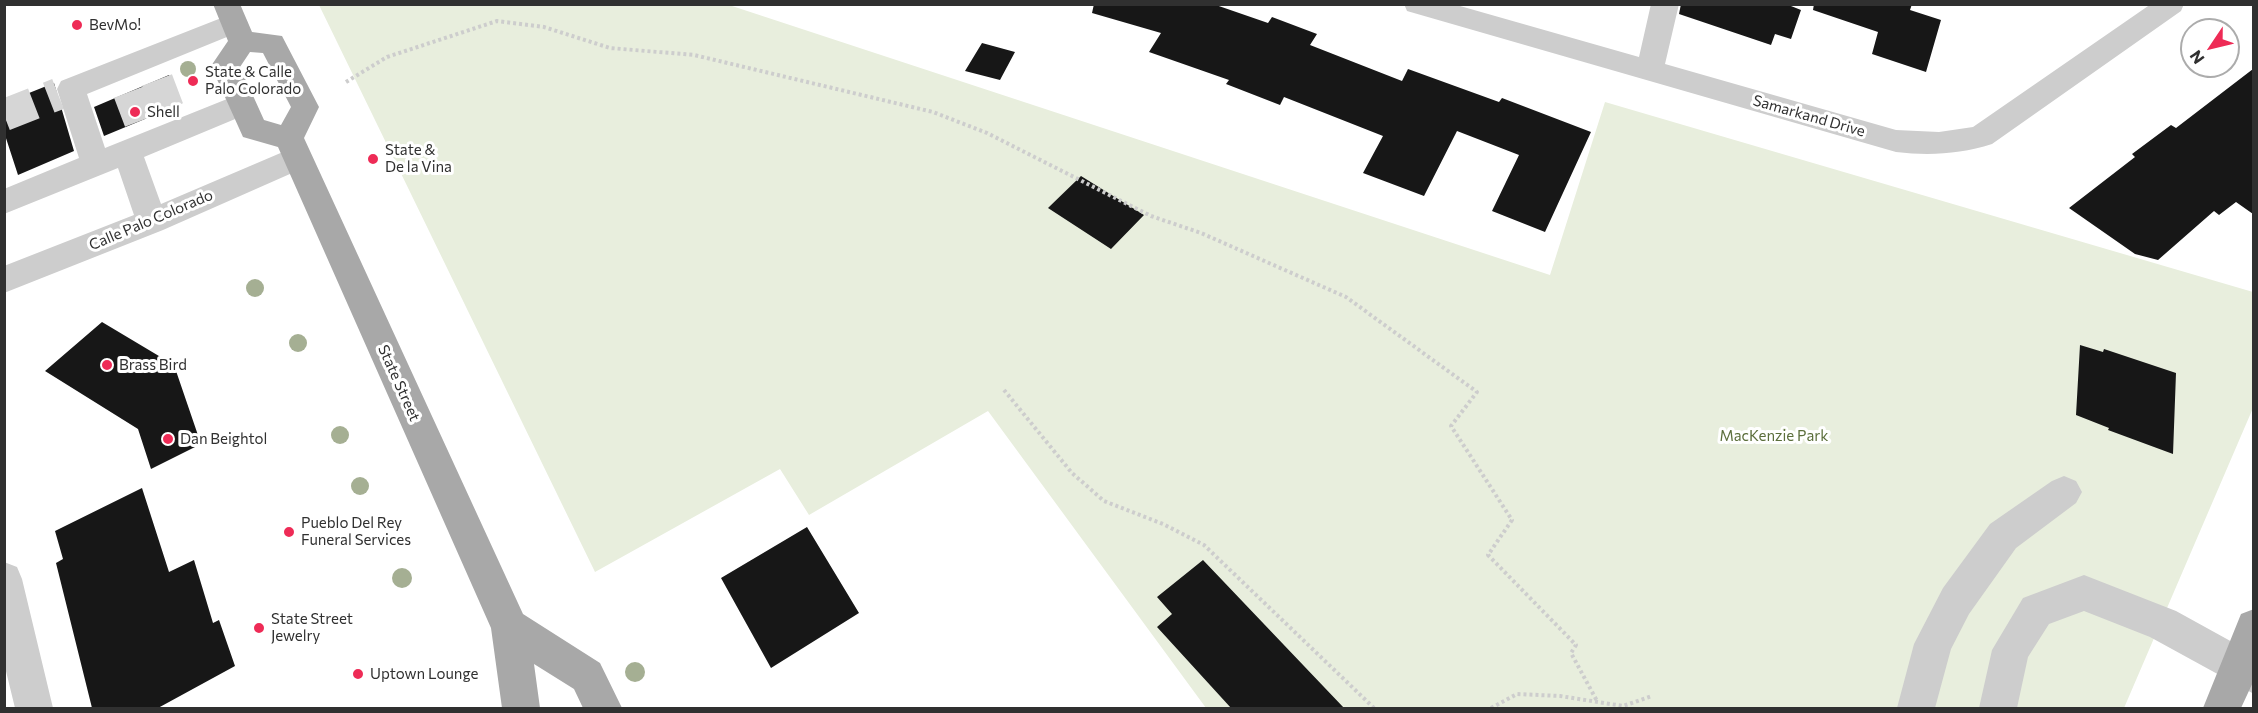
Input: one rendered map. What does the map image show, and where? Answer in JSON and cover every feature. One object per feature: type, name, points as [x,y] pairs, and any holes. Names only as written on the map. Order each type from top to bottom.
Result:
[{"type":"main road","points":[[237,21],[272,44],[305,107],[293,148],[253,129],[225,66],[237,21]]},
{"type":"main road","name":"State Street","points":[[293,148],[510,627],[521,708]]},
{"type":"main road","points":[[510,627],[587,676],[603,708]]},
{"type":"main road","points":[[2222,708],[2247,671],[2253,627]]},
{"type":"street","name":"Samarkand Drive","points":[[1417,4],[1896,141],[1934,146],[1982,136],[2171,4]]},
{"type":"street","points":[[1650,69],[1665,4]]},
{"type":"street","points":[[96,164],[64,91],[125,80],[153,69],[237,21]]},
{"type":"street","points":[[4,202],[96,164],[173,120],[242,104]]},
{"type":"street","points":[[138,138],[152,221]]},
{"type":"street","name":"Calle Palo Colorado","points":[[4,280],[152,221],[293,148]]},
{"type":"street","points":[[1916,708],[1933,644],[1956,601],[2003,536],[2064,492]]},
{"type":"street","points":[[4,579],[34,708]]},
{"type":"street","points":[[1998,708],[2011,650],[2036,611],[2084,593],[2163,624],[2247,671]]},
{"type":"path","points":[[346,82],[387,57],[497,21],[544,27],[610,48],[694,55],[933,112],[987,133],[1151,216],[1201,233],[1346,297],[1477,392],[1451,426],[1512,520],[1488,555],[1576,645],[1571,653],[1597,701]]},
{"type":"path","points":[[1004,390],[1072,473],[1104,501],[1163,524],[1204,545],[1374,708]]},
{"type":"path","points":[[1491,708],[1517,694],[1597,701],[1623,706],[1652,696]]},
{"type":"green space","name":"MacKenzie Park","points":[[319,5],[729,5],[1550,275],[1605,102],[2253,292],[2253,408],[2124,708],[1206,708],[988,411],[809,515],[780,469],[595,572]]},
{"type":"building","points":[[1094,4],[1213,4],[1268,23],[1272,17],[1317,34],[1310,45],[1402,81],[1408,69],[1499,102],[1502,98],[1591,132],[1545,232],[1492,211],[1519,155],[1457,131],[1424,196],[1363,173],[1383,136],[1284,97],[1280,105],[1226,84],[1229,80],[1149,52],[1161,33],[1092,13]]},
{"type":"building","points":[[1681,4],[1786,4],[1801,10],[1791,39],[1775,34],[1771,45],[1679,14]]},
{"type":"building","points":[[1814,4],[1912,4],[1910,10],[1941,20],[1926,72],[1872,54],[1878,32],[1813,10]]},
{"type":"building","points":[[982,43],[1015,52],[1000,80],[965,71]]},
{"type":"building","points":[[2253,69],[2253,214],[2236,202],[2219,215],[2214,211],[2158,260],[2135,254],[2069,208],[2135,157],[2132,154],[2171,125],[2176,128]]},
{"type":"building","points":[[169,75],[181,104],[104,136],[94,107]]},
{"type":"building","points":[[54,83],[74,151],[18,175],[4,132],[4,103]]},
{"type":"building","points":[[1081,176],[1144,215],[1111,249],[1048,208]]},
{"type":"building","points":[[102,322],[174,365],[201,444],[151,469],[138,429],[45,371]]},
{"type":"building","points":[[2080,345],[2103,352],[2104,349],[2176,373],[2173,454],[2108,430],[2109,428],[2076,415]]},
{"type":"building","points":[[142,488],[169,572],[194,560],[213,623],[219,620],[235,666],[158,708],[92,708],[56,563],[63,559],[55,531]]},
{"type":"building","points":[[807,527],[859,613],[771,668],[721,578]]},
{"type":"building","points":[[1203,560],[1344,708],[1231,708],[1157,627],[1172,614],[1157,597]]},
{"type":"tunnel","points":[[157,80],[168,109]]},
{"type":"tunnel","points":[[129,92],[140,121]]},
{"type":"tunnel","points":[[4,115],[58,94]]},
{"type":"place","name":"BevMo!","points":[[77,25]]},
{"type":"place","name":"State & Calle Palo Colorado","points":[[193,81]]},
{"type":"place","name":"Shell","points":[[135,112]]},
{"type":"place","name":"State & De la Vina","points":[[373,159]]},
{"type":"place","name":"Brass Bird","points":[[107,365]]},
{"type":"place","name":"Dan Beightol","points":[[168,439]]},
{"type":"place","name":"Pueblo Del Rey Funeral Services","points":[[289,532]]},
{"type":"place","name":"State Street Jewelry","points":[[259,628]]},
{"type":"place","name":"Uptown Lounge","points":[[358,674]]}]
